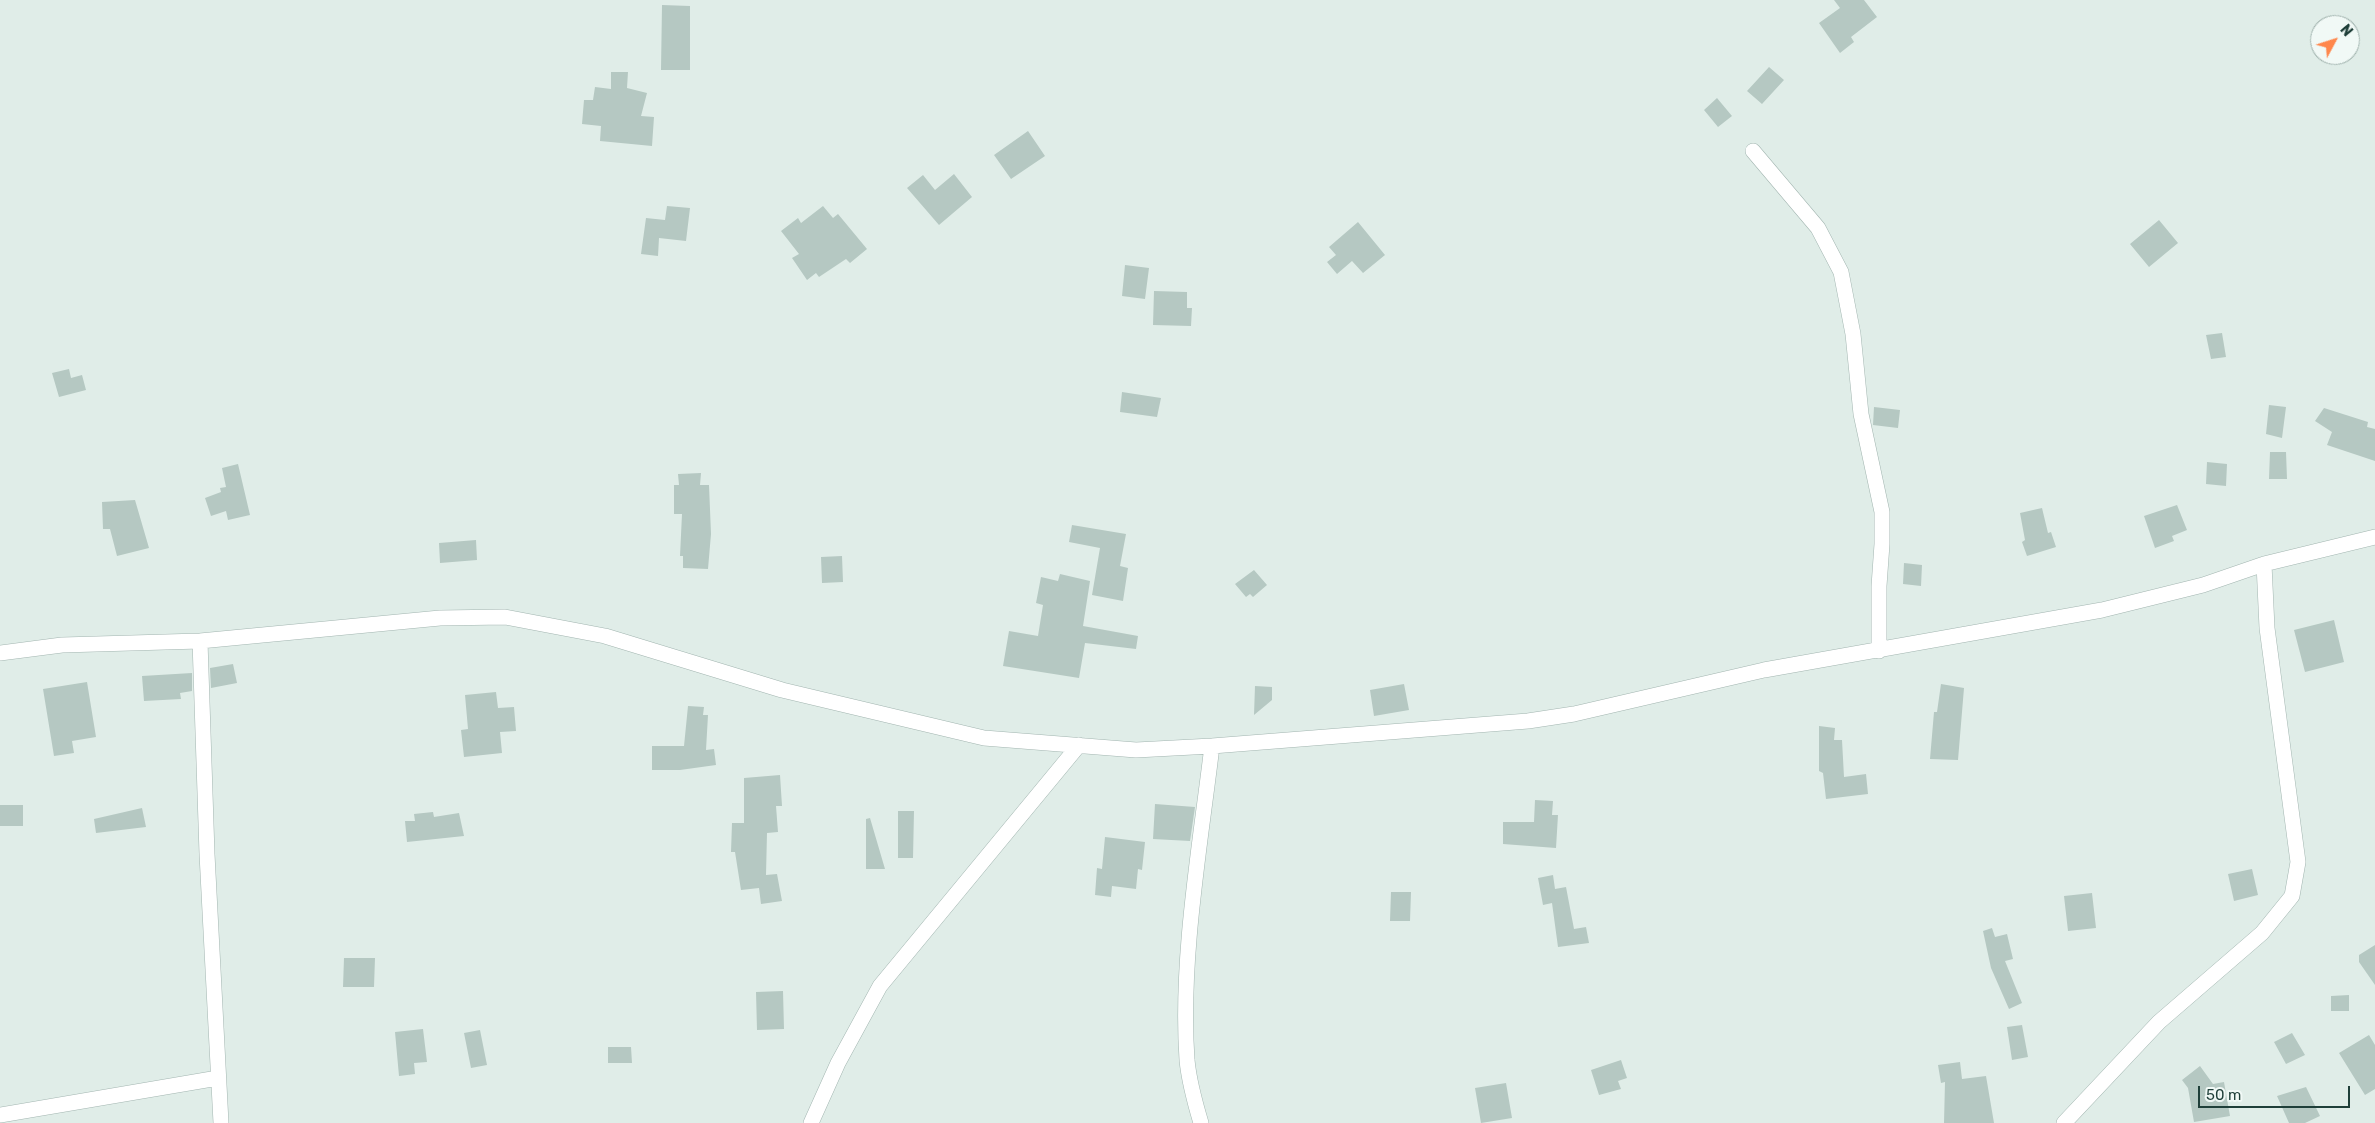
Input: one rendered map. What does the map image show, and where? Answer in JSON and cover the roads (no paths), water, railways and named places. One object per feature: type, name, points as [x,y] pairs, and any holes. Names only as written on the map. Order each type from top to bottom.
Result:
[{"type":"street","points":[[1753,151],[1818,228],[1841,272],[1853,334],[1861,414],[1882,512],[1882,544],[1878,586],[1879,651]]},
{"type":"street","points":[[0,653],[62,645],[200,641],[440,618],[505,617],[605,636],[782,690],[984,738],[1136,750],[1212,746],[1528,721],[1574,714],[1764,670],[2102,610],[2203,585],[2264,564],[2375,537]]},
{"type":"street","points":[[2064,1123],[2159,1022],[2262,933],[2292,896],[2298,862],[2267,628],[2264,564]]},
{"type":"street","points":[[200,641],[207,854],[221,1123]]},
{"type":"street","points":[[811,1123],[838,1063],[880,986],[1079,745]]},
{"type":"street","points":[[1201,1123],[1187,1062],[1186,1023],[1191,923],[1212,746]]},
{"type":"street","points":[[0,1115],[218,1078]]}]
